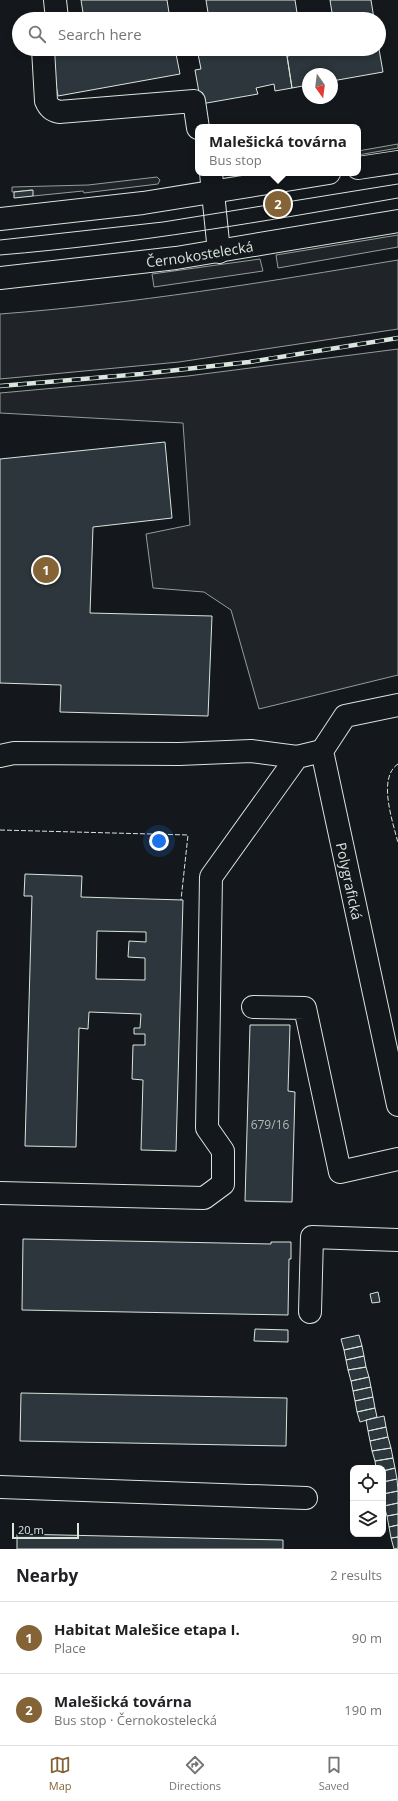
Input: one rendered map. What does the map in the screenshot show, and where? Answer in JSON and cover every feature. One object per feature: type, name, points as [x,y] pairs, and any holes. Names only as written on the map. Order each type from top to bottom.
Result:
[{"type":"main road","points":[[55,0],[57,12]]},
{"type":"main road","points":[[43,56],[46,101],[48,107],[53,110],[60,112],[194,101],[197,124]]},
{"type":"main road","points":[[361,168],[398,162]]},
{"type":"main road","points":[[0,219],[136,204],[212,183],[294,176]]},
{"type":"main road","points":[[212,183],[219,252]]},
{"type":"main road","name":"Černokostelecká","points":[[0,278],[219,252],[398,221]]},
{"type":"main road","points":[[0,756],[14,753],[178,754],[251,751],[297,757],[322,750],[345,716],[398,705]]},
{"type":"main road","name":"Polygrafická","points":[[322,750],[398,1105]]},
{"type":"main road","points":[[0,1193],[204,1198],[223,1184],[223,1151],[207,1128],[210,877],[297,757]]},
{"type":"main road","points":[[253,1007],[305,1008],[340,1172],[398,1159]]},
{"type":"main road","points":[[310,1312],[312,1237],[398,1240]]},
{"type":"main road","points":[[0,1487],[306,1498]]},
{"type":"shaded area","points":[[398,144],[398,148],[361,154],[361,150]]},
{"type":"shaded area","points":[[157,177],[160,180],[158,184],[84,193],[83,191],[33,196],[32,190],[12,192],[12,187],[88,185]]},
{"type":"shaded area","points":[[398,235],[398,247],[278,268],[276,255]]},
{"type":"shaded area","points":[[260,259],[263,271],[154,287],[152,274]]},
{"type":"shaded area","points":[[398,260],[398,329],[179,362],[0,379],[0,314],[50,310],[150,298]]},
{"type":"shaded area","points":[[398,349],[398,675],[259,709],[231,610],[204,592],[153,588],[146,534],[190,525],[183,423],[0,413],[0,393],[188,376]]},
{"type":"building","points":[[81,0],[167,0],[169,12],[83,12]]},
{"type":"building","points":[[206,0],[295,0],[297,12],[208,12]]},
{"type":"building","points":[[330,0],[371,0],[373,12],[332,12]]},
{"type":"building","points":[[51,56],[176,56],[180,74],[58,96]]},
{"type":"building","points":[[198,56],[287,56],[292,88],[275,91],[274,84],[256,88],[258,94],[201,104],[195,70],[201,69]]},
{"type":"building","points":[[287,56],[380,56],[383,72],[338,80],[338,68],[302,68],[302,86],[292,88]]},
{"type":"building","points":[[33,190],[33,196],[14,198],[14,192]]},
{"type":"building","points":[[165,442],[172,518],[93,527],[90,613],[212,616],[208,716],[60,712],[61,685],[0,683],[0,459]]},
{"type":"building","points":[[25,874],[82,876],[81,897],[183,900],[176,1151],[141,1150],[143,1080],[132,1079],[133,1045],[145,1045],[145,1034],[134,1034],[134,1028],[140,1028],[141,1014],[89,1012],[88,1029],[79,1028],[76,1147],[25,1146],[32,896],[24,896]],"holes":[[[97,931],[146,932],[146,942],[129,941],[128,957],[145,958],[145,980],[96,979]]]},
{"type":"building","points":[[250,1025],[290,1025],[288,1091],[295,1092],[292,1202],[245,1201]]},
{"type":"building","points":[[23,1239],[271,1244],[271,1242],[291,1242],[291,1259],[289,1259],[288,1315],[22,1310]]},
{"type":"building","points":[[378,1292],[380,1302],[372,1303],[370,1294]]},
{"type":"building","points":[[255,1329],[288,1330],[288,1342],[254,1341]]},
{"type":"building","points":[[359,1335],[362,1346],[344,1350],[341,1339]]},
{"type":"building","points":[[362,1346],[364,1356],[346,1360],[344,1350]]},
{"type":"building","points":[[364,1356],[366,1367],[348,1370],[346,1360]]},
{"type":"building","points":[[366,1367],[369,1377],[351,1381],[348,1370]]},
{"type":"building","points":[[369,1377],[371,1387],[353,1391],[351,1381]]},
{"type":"building","points":[[371,1387],[373,1397],[355,1401],[353,1391]]},
{"type":"building","points":[[21,1393],[287,1398],[286,1446],[20,1441]]},
{"type":"building","points":[[373,1397],[375,1408],[357,1412],[355,1401]]},
{"type":"building","points":[[375,1408],[377,1417],[360,1422],[357,1412]]},
{"type":"building","points":[[384,1416],[386,1427],[368,1431],[366,1420]]},
{"type":"building","points":[[386,1427],[388,1437],[370,1441],[368,1431]]},
{"type":"building","points":[[388,1437],[391,1448],[372,1451],[370,1441]]},
{"type":"building","points":[[391,1448],[393,1458],[375,1461],[372,1451]]},
{"type":"building","points":[[393,1458],[395,1468],[386,1470],[386,1465],[376,1465],[375,1461]]},
{"type":"building","points":[[395,1468],[397,1479],[386,1481],[386,1470]]},
{"type":"building","points":[[397,1479],[398,1491],[386,1493],[386,1481]]},
{"type":"building","points":[[398,1491],[398,1503],[386,1506],[386,1493]]},
{"type":"building","points":[[398,1503],[398,1514],[387,1516],[386,1506]]},
{"type":"building","points":[[398,1514],[398,1525],[389,1527],[387,1516]]},
{"type":"building","points":[[398,1525],[398,1537],[391,1538],[389,1527]]},
{"type":"building","points":[[17,1534],[283,1540],[283,1549],[17,1549]]},
{"type":"building","points":[[398,1537],[398,1548],[394,1549],[391,1538]]},
{"type":"tram line","points":[[0,240],[163,222],[398,184]]},
{"type":"tram line","points":[[0,255],[100,245],[150,238],[398,198]]},
{"type":"railway","points":[[0,386],[141,374],[249,362],[398,338]]},
{"type":"fence","points":[[398,764],[388,779],[387,790],[390,812],[398,843]]},
{"type":"fence","points":[[0,830],[188,835],[181,900]]},
{"type":"place","name":"Malešická továrna","points":[[278,204]]},
{"type":"place","name":"Habitat Malešice etapa I.","points":[[46,570]]}]
